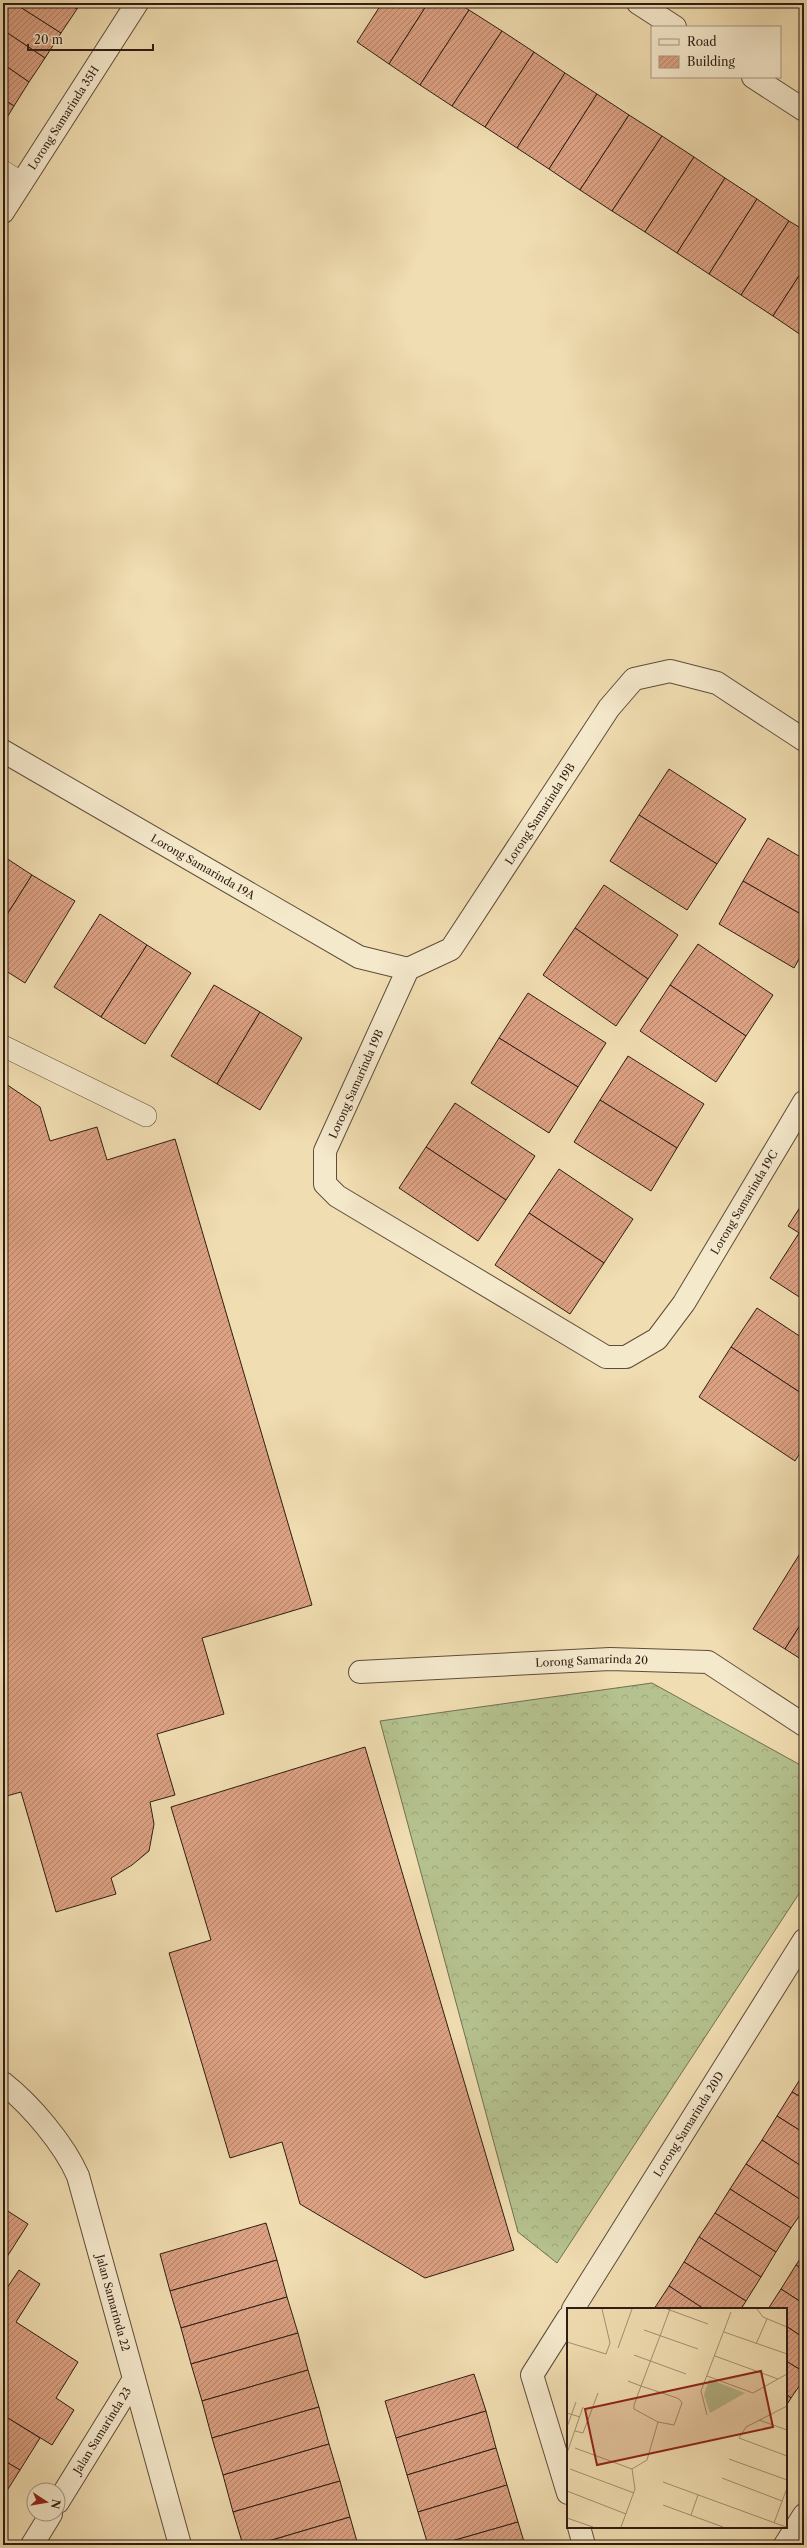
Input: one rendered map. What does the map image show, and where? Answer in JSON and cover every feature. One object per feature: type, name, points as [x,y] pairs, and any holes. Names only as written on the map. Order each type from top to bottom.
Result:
[{"type":"street","name":"Lorong Samarinda 35H","points":[[3,212],[137,3]]},
{"type":"street","points":[[638,3],[673,26]]},
{"type":"street","points":[[755,78],[804,110]]},
{"type":"street","name":"Lorong Samarinda 19B","points":[[684,1303],[657,1339],[626,1357],[606,1357],[337,1196],[325,1184],[326,1151],[408,968],[451,950],[609,708],[634,679],[670,671],[717,683],[804,740]]},
{"type":"street","name":"Lorong Samarinda 19A","points":[[3,751],[359,957],[408,968]]},
{"type":"street","name":"Lorong Samarinda 19C","points":[[684,1303],[804,1102]]},
{"type":"street","name":"Lorong Samarinda 20","points":[[360,1672],[610,1659],[708,1662],[804,1725]]},
{"type":"street","name":"Lorong Samarinda 20D","points":[[575,2308],[804,1940]]},
{"type":"street","name":"Jalan Samarinda 22","points":[[3,2083],[57,2139],[70,2158],[78,2176],[180,2545]]},
{"type":"street","points":[[567,2320],[532,2375],[567,2490]]},
{"type":"street","name":"Jalan Samarinda 23","points":[[66,2489],[134,2378]]},
{"type":"street","points":[[785,2545],[804,2515]]},
{"type":"street","points":[[32,2545],[46,2522]]},
{"type":"street","points":[[579,2528],[584,2545]]},
{"type":"lane","points":[[3,171],[22,183]]},
{"type":"lane","points":[[3,1046],[146,1116]]},
{"type":"green space","points":[[652,1683],[804,1767],[804,1886],[557,2263],[518,2232],[380,1721]]},
{"type":"building","points":[[3,3],[14,3],[61,33],[45,58],[3,30]]},
{"type":"building","points":[[14,3],[67,3],[77,9],[61,33]]},
{"type":"building","points":[[67,3],[80,3],[77,9]]},
{"type":"building","points":[[382,3],[428,3],[389,64],[357,42]]},
{"type":"building","points":[[428,3],[459,3],[469,10],[420,85],[389,64]]},
{"type":"building","points":[[469,10],[502,31],[452,106],[420,85]]},
{"type":"building","points":[[3,30],[45,58],[29,82],[3,64]]},
{"type":"building","points":[[502,31],[534,52],[485,127],[452,106]]},
{"type":"building","points":[[534,52],[565,73],[517,148],[485,127]]},
{"type":"building","points":[[3,64],[29,82],[14,106],[3,99]]},
{"type":"building","points":[[565,73],[597,94],[549,169],[517,148]]},
{"type":"building","points":[[597,94],[629,115],[580,190],[549,169]]},
{"type":"building","points":[[3,99],[14,106],[3,124]]},
{"type":"building","points":[[629,115],[662,136],[612,211],[580,190]]},
{"type":"building","points":[[662,136],[694,157],[645,232],[612,211]]},
{"type":"building","points":[[694,157],[725,178],[677,253],[645,232]]},
{"type":"building","points":[[725,178],[757,199],[709,274],[677,253]]},
{"type":"building","points":[[757,199],[789,221],[741,295],[709,274]]},
{"type":"building","points":[[789,221],[804,230],[804,268],[773,316],[741,295]]},
{"type":"building","points":[[804,268],[804,337],[773,316]]},
{"type":"building","points":[[669,769],[746,819],[717,864],[639,815]]},
{"type":"building","points":[[639,815],[717,864],[687,910],[610,861]]},
{"type":"building","points":[[768,838],[804,859],[804,916],[743,881]]},
{"type":"building","points":[[3,856],[32,875],[3,921]]},
{"type":"building","points":[[32,875],[75,901],[25,983],[3,969],[3,921]]},
{"type":"building","points":[[743,881],[804,916],[804,950],[794,968],[719,924]]},
{"type":"building","points":[[604,885],[678,935],[648,979],[575,928]]},
{"type":"building","points":[[100,914],[147,945],[101,1017],[54,987]]},
{"type":"building","points":[[575,928],[648,979],[616,1026],[543,975]]},
{"type":"building","points":[[698,944],[773,995],[746,1036],[670,985]]},
{"type":"building","points":[[147,945],[191,973],[145,1044],[101,1017]]},
{"type":"building","points":[[214,985],[260,1012],[217,1084],[171,1056]]},
{"type":"building","points":[[670,985],[746,1036],[716,1082],[640,1031]]},
{"type":"building","points":[[528,993],[606,1043],[578,1087],[499,1038]]},
{"type":"building","points":[[260,1012],[302,1038],[260,1110],[217,1084]]},
{"type":"building","points":[[499,1038],[578,1087],[549,1133],[471,1083]]},
{"type":"building","points":[[628,1056],[704,1104],[677,1148],[600,1100]]},
{"type":"building","points":[[3,1082],[40,1107],[50,1141],[97,1127],[107,1160],[175,1139],[312,1605],[202,1638],[224,1714],[157,1734],[175,1795],[150,1802],[154,1824],[149,1851],[132,1865],[111,1878],[116,1894],[56,1912],[21,1792],[3,1797]]},
{"type":"building","points":[[600,1100],[677,1148],[651,1191],[574,1142]]},
{"type":"building","points":[[455,1103],[535,1156],[506,1200],[426,1147]]},
{"type":"building","points":[[426,1147],[506,1200],[478,1241],[399,1188]]},
{"type":"building","points":[[559,1169],[633,1219],[604,1263],[529,1213]]},
{"type":"building","points":[[804,1201],[804,1236],[788,1226]]},
{"type":"building","points":[[529,1213],[604,1263],[570,1314],[495,1265]]},
{"type":"building","points":[[799,1233],[804,1236],[804,1300],[770,1278]]},
{"type":"building","points":[[757,1308],[804,1339],[804,1395],[731,1347]]},
{"type":"building","points":[[731,1347],[804,1395],[804,1447],[795,1461],[699,1397]]},
{"type":"building","points":[[804,1547],[804,1619],[785,1649],[753,1629]]},
{"type":"building","points":[[804,1619],[804,1661],[785,1649]]},
{"type":"building","points":[[365,1747],[514,2250],[425,2278],[300,2204],[282,2142],[230,2158],[169,1953],[211,1940],[171,1807]]},
{"type":"building","points":[[804,2073],[804,2099],[792,2092]]},
{"type":"building","points":[[792,2092],[804,2099],[804,2133],[777,2116]]},
{"type":"building","points":[[777,2116],[804,2133],[804,2168],[762,2140]]},
{"type":"building","points":[[762,2140],[804,2168],[804,2202],[746,2164]]},
{"type":"building","points":[[746,2164],[804,2202],[804,2209],[791,2228],[730,2189]]},
{"type":"building","points":[[730,2189],[791,2228],[776,2252],[715,2213]]},
{"type":"building","points":[[3,2208],[28,2224],[3,2263]]},
{"type":"building","points":[[715,2213],[776,2252],[761,2277],[699,2237]]},
{"type":"building","points":[[266,2223],[277,2260],[170,2291],[160,2254]]},
{"type":"building","points":[[699,2237],[761,2277],[746,2301],[684,2262]]},
{"type":"building","points":[[804,2253],[804,2270],[796,2265]]},
{"type":"building","points":[[277,2260],[287,2297],[181,2328],[170,2291]]},
{"type":"building","points":[[684,2262],[746,2301],[742,2308],[702,2308],[669,2286]]},
{"type":"building","points":[[796,2265],[804,2270],[804,2304],[781,2289]]},
{"type":"building","points":[[19,2270],[40,2284],[16,2322],[78,2362],[56,2398],[74,2410],[52,2445],[3,2415],[3,2294]]},
{"type":"building","points":[[669,2286],[702,2308],[655,2308]]},
{"type":"building","points":[[781,2289],[804,2304],[804,2338],[787,2327],[787,2308],[769,2308]]},
{"type":"building","points":[[287,2297],[298,2333],[191,2364],[181,2328]]},
{"type":"building","points":[[787,2327],[804,2338],[804,2372],[787,2362]]},
{"type":"building","points":[[298,2333],[308,2370],[202,2401],[191,2364]]},
{"type":"building","points":[[787,2362],[804,2372],[804,2379],[791,2398],[787,2395]]},
{"type":"building","points":[[308,2370],[319,2407],[212,2438],[202,2401]]},
{"type":"building","points":[[474,2374],[486,2411],[396,2438],[385,2401]]},
{"type":"building","points":[[787,2395],[791,2398],[787,2404]]},
{"type":"building","points":[[319,2407],[329,2444],[223,2475],[212,2438]]},
{"type":"building","points":[[486,2411],[496,2448],[407,2475],[396,2438]]},
{"type":"building","points":[[3,2415],[40,2438],[20,2470],[3,2460]]},
{"type":"building","points":[[329,2444],[340,2481],[233,2512],[223,2475]]},
{"type":"building","points":[[496,2448],[507,2485],[418,2512],[407,2475]]},
{"type":"building","points":[[3,2460],[20,2470],[3,2497]]},
{"type":"building","points":[[340,2481],[350,2517],[255,2545],[243,2545],[233,2512]]},
{"type":"building","points":[[507,2485],[518,2522],[438,2545],[428,2545],[418,2512]]},
{"type":"building","points":[[350,2517],[358,2545],[255,2545]]},
{"type":"building","points":[[518,2522],[525,2545],[438,2545]]}]
